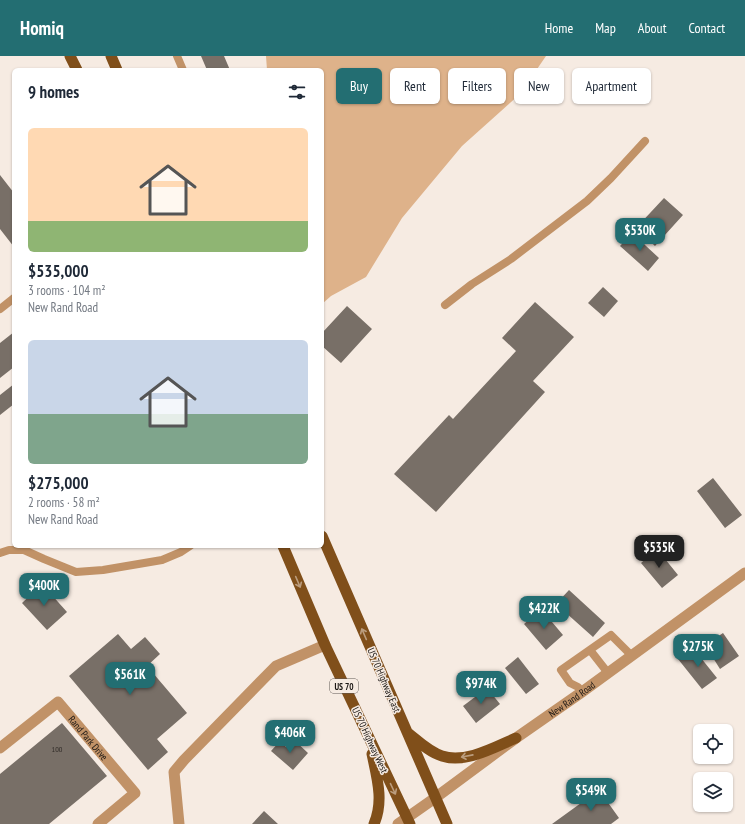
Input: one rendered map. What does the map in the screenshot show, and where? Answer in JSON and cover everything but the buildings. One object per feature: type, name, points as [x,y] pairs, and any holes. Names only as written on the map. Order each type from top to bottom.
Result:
[{"type":"main road","points":[[70,56],[76,68]]},
{"type":"main road","points":[[111,56],[117,68]]},
{"type":"main road","name":"US 70 Highway East","points":[[324,541],[447,824]]},
{"type":"main road","name":"US 70 Highway West","points":[[284,548],[325,645],[368,736],[405,822]]},
{"type":"main road","points":[[407,732],[430,750],[441,756],[451,758],[470,756],[484,752],[516,738]]},
{"type":"main road","points":[[368,736],[380,794],[379,809],[374,824]]},
{"type":"street","name":"New Rand Road","points":[[405,822],[516,738],[582,692],[745,573]]},
{"type":"street","points":[[179,824],[174,772],[276,666],[325,645]]},
{"type":"street","name":"Rand Park Drive","points":[[0,748],[58,702],[135,794],[98,824]]},
{"type":"lane","points":[[178,56],[182,68]]},
{"type":"lane","points":[[445,305],[472,284],[510,260],[588,201],[645,141]]},
{"type":"lane","points":[[0,309],[12,300]]},
{"type":"lane","points":[[0,553],[9,550],[24,550],[76,572],[103,570],[162,560],[187,548]]},
{"type":"lane","points":[[582,692],[578,687],[570,684],[561,670],[611,635],[632,655]]},
{"type":"lane","points":[[590,650],[608,673]]},
{"type":"shaded area","points":[[266,56],[546,56],[538,68],[514,68],[514,99],[462,146],[402,218],[366,277],[331,296],[324,302],[324,68],[267,68]]}]
